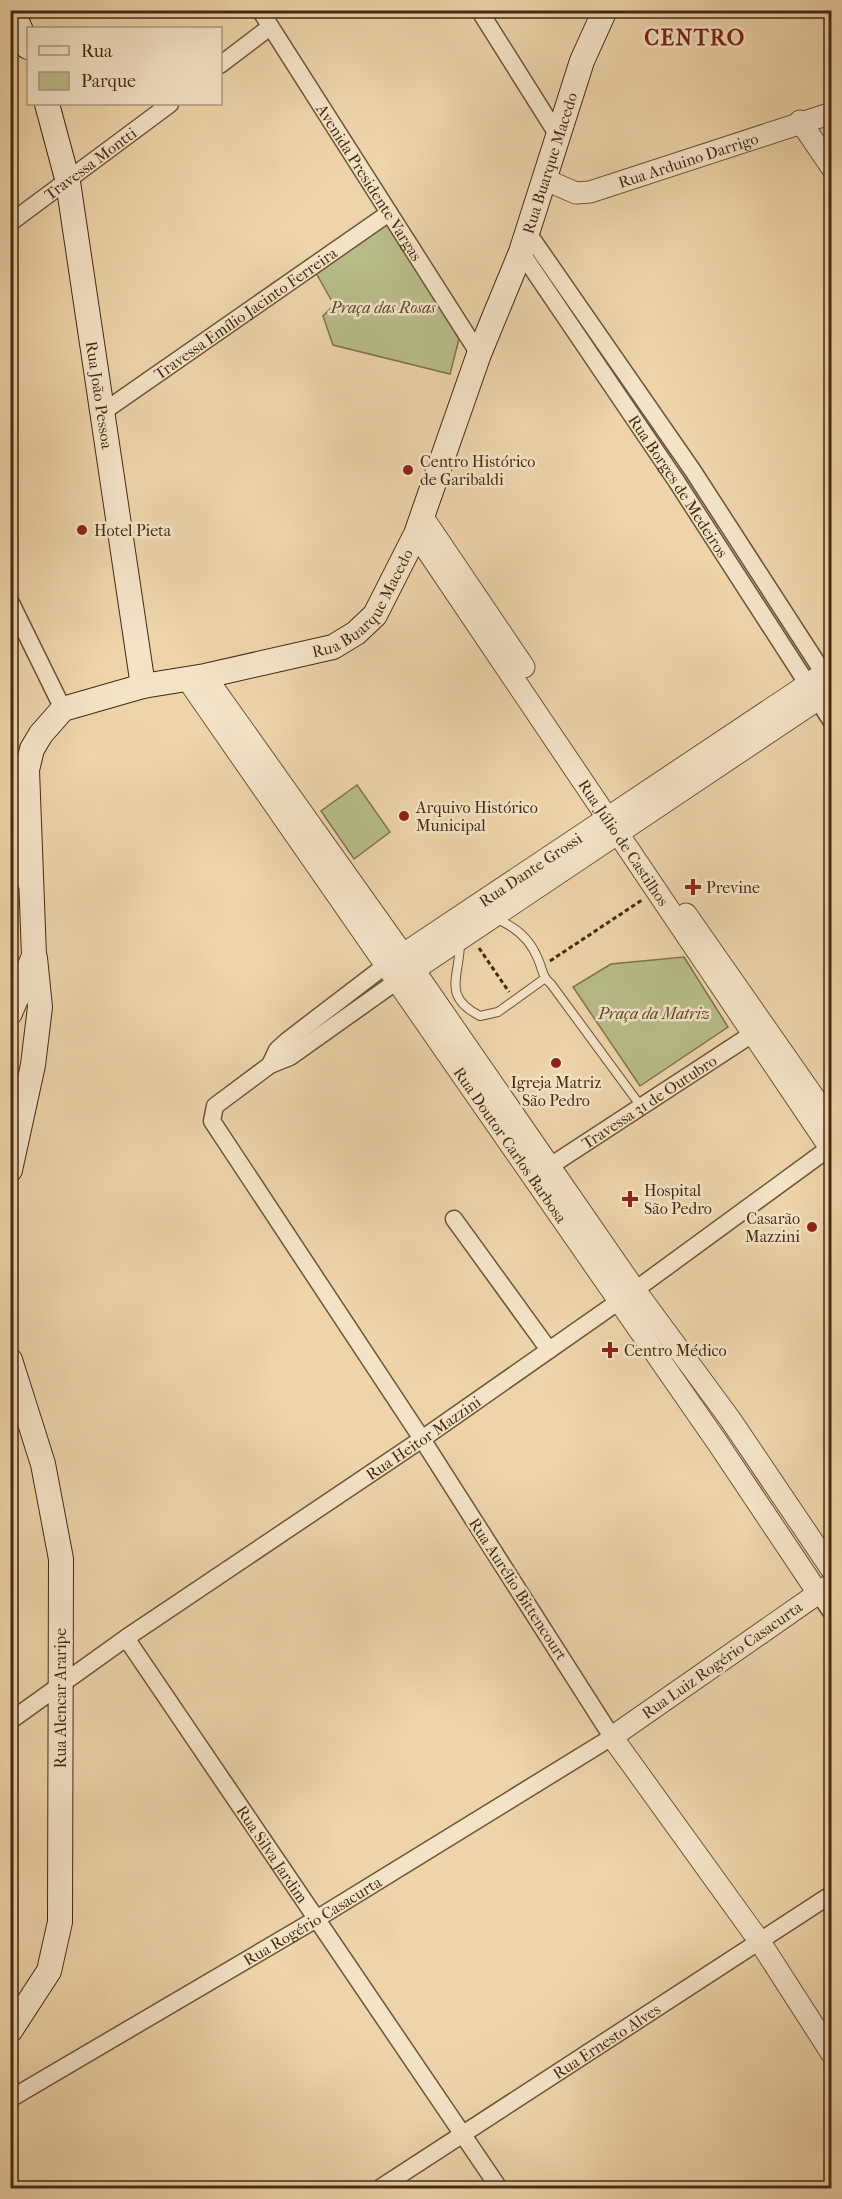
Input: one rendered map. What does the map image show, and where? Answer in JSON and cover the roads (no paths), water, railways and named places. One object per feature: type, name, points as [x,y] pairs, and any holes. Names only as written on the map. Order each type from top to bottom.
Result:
[{"type":"main road","points":[[12,10],[27,45]]},
{"type":"main road","name":"Rua Buarque Macedo","points":[[63,709],[143,686],[196,677],[333,647],[356,633],[375,615],[419,525],[479,354],[524,243],[546,180],[557,134],[582,61],[605,10]]},
{"type":"main road","name":"Rua João Pessoa","points":[[47,105],[68,182],[100,414],[143,686]]},
{"type":"main road","points":[[10,1170],[33,1065],[40,1007],[34,956],[34,897],[27,770],[32,749],[41,734],[63,709]]},
{"type":"main road","points":[[10,1013],[34,956]]},
{"type":"main road","name":"Rua Alencar Araripe","points":[[10,1360],[43,1464],[61,1560],[60,1922],[49,1971],[10,2031]]},
{"type":"street","name":"Avenida Presidente Vargas","points":[[260,10],[479,354]]},
{"type":"street","points":[[479,10],[557,134]]},
{"type":"street","points":[[222,63],[270,27]]},
{"type":"street","name":"Travessa Montti","points":[[10,223],[169,105]]},
{"type":"street","name":"Rua Arduino Darrigo","points":[[546,180],[576,193],[590,192],[800,121],[831,113]]},
{"type":"street","points":[[800,121],[831,168]]},
{"type":"street","name":"Travessa Emílio Jacinto Ferreira","points":[[100,414],[389,213]]},
{"type":"street","name":"Rua Borges de Medeiros","points":[[524,243],[693,471],[824,684],[831,722]]},
{"type":"street","name":"Rua Borges de Medeiros","points":[[524,243],[677,482],[824,684]]},
{"type":"street","points":[[677,482],[693,471]]},
{"type":"street","name":"Rua Júlio de Castilhos","points":[[419,525],[528,686],[615,822],[829,1134]]},
{"type":"street","points":[[10,601],[63,709]]},
{"type":"street","name":"Rua Doutor Carlos Barbosa","points":[[196,677],[627,1296],[717,1442],[825,1588],[831,1613]]},
{"type":"street","name":"Rua Dante Grossi","points":[[212,1121],[214,1106],[270,1065],[277,1050],[288,1040],[400,968],[824,684]]},
{"type":"street","name":"Rua Dante Grossi","points":[[400,968],[464,936],[491,918],[615,822]]},
{"type":"street","points":[[10,854],[34,897]]},
{"type":"street","name":"Travessa 31 de Outubro","points":[[541,1172],[640,1105],[758,1030]]},
{"type":"street","name":"Rua Aurélio Bittencourt","points":[[212,1121],[422,1439],[612,1737],[760,1942],[831,2054]]},
{"type":"street","name":"Rua Heitor Mazzini","points":[[10,1721],[126,1638],[422,1439],[627,1296],[829,1134]]},
{"type":"street","points":[[454,1219],[549,1350]]},
{"type":"street","name":"Rua Doutor Carlos Barbosa","points":[[627,1296],[736,1428],[831,1570]]},
{"type":"street","points":[[717,1442],[736,1428]]},
{"type":"street","name":"Rua Luiz Rogério Casacurta","points":[[612,1737],[825,1588]]},
{"type":"street","name":"Rua Silva Jardim","points":[[126,1638],[499,2188]]},
{"type":"street","name":"Rua Rogério Casacurta","points":[[10,2099],[318,1918],[612,1737]]},
{"type":"street","name":"Rua Ernesto Alves","points":[[380,2188],[831,1894]]},
{"type":"lane","points":[[491,918],[504,922],[530,943],[548,981],[640,1105]]},
{"type":"lane","points":[[464,936],[454,986],[458,1000],[465,1009],[480,1016],[498,1012],[548,981]]},
{"type":"place","name":"Centro Histórico de Garibaldi","points":[[408,470]]},
{"type":"place","name":"Hotel Pieta","points":[[82,530]]},
{"type":"place","name":"Arquivo Histórico Municipal","points":[[404,816]]},
{"type":"place","name":"Previne","points":[[693,887]]},
{"type":"place","name":"Igreja Matriz São Pedro","points":[[556,1063]]},
{"type":"place","name":"Hospital São Pedro","points":[[630,1199]]},
{"type":"place","name":"Casarão Mazzini","points":[[812,1227]]},
{"type":"place","name":"Centro Médico","points":[[610,1350]]},
{"type":"district","name":"CENTRO","points":[[695,38]]},
{"type":"park label","name":"Praça das Rosas","points":[[383,307]]},
{"type":"park label","name":"Praça da Matriz","points":[[654,1013]]}]
